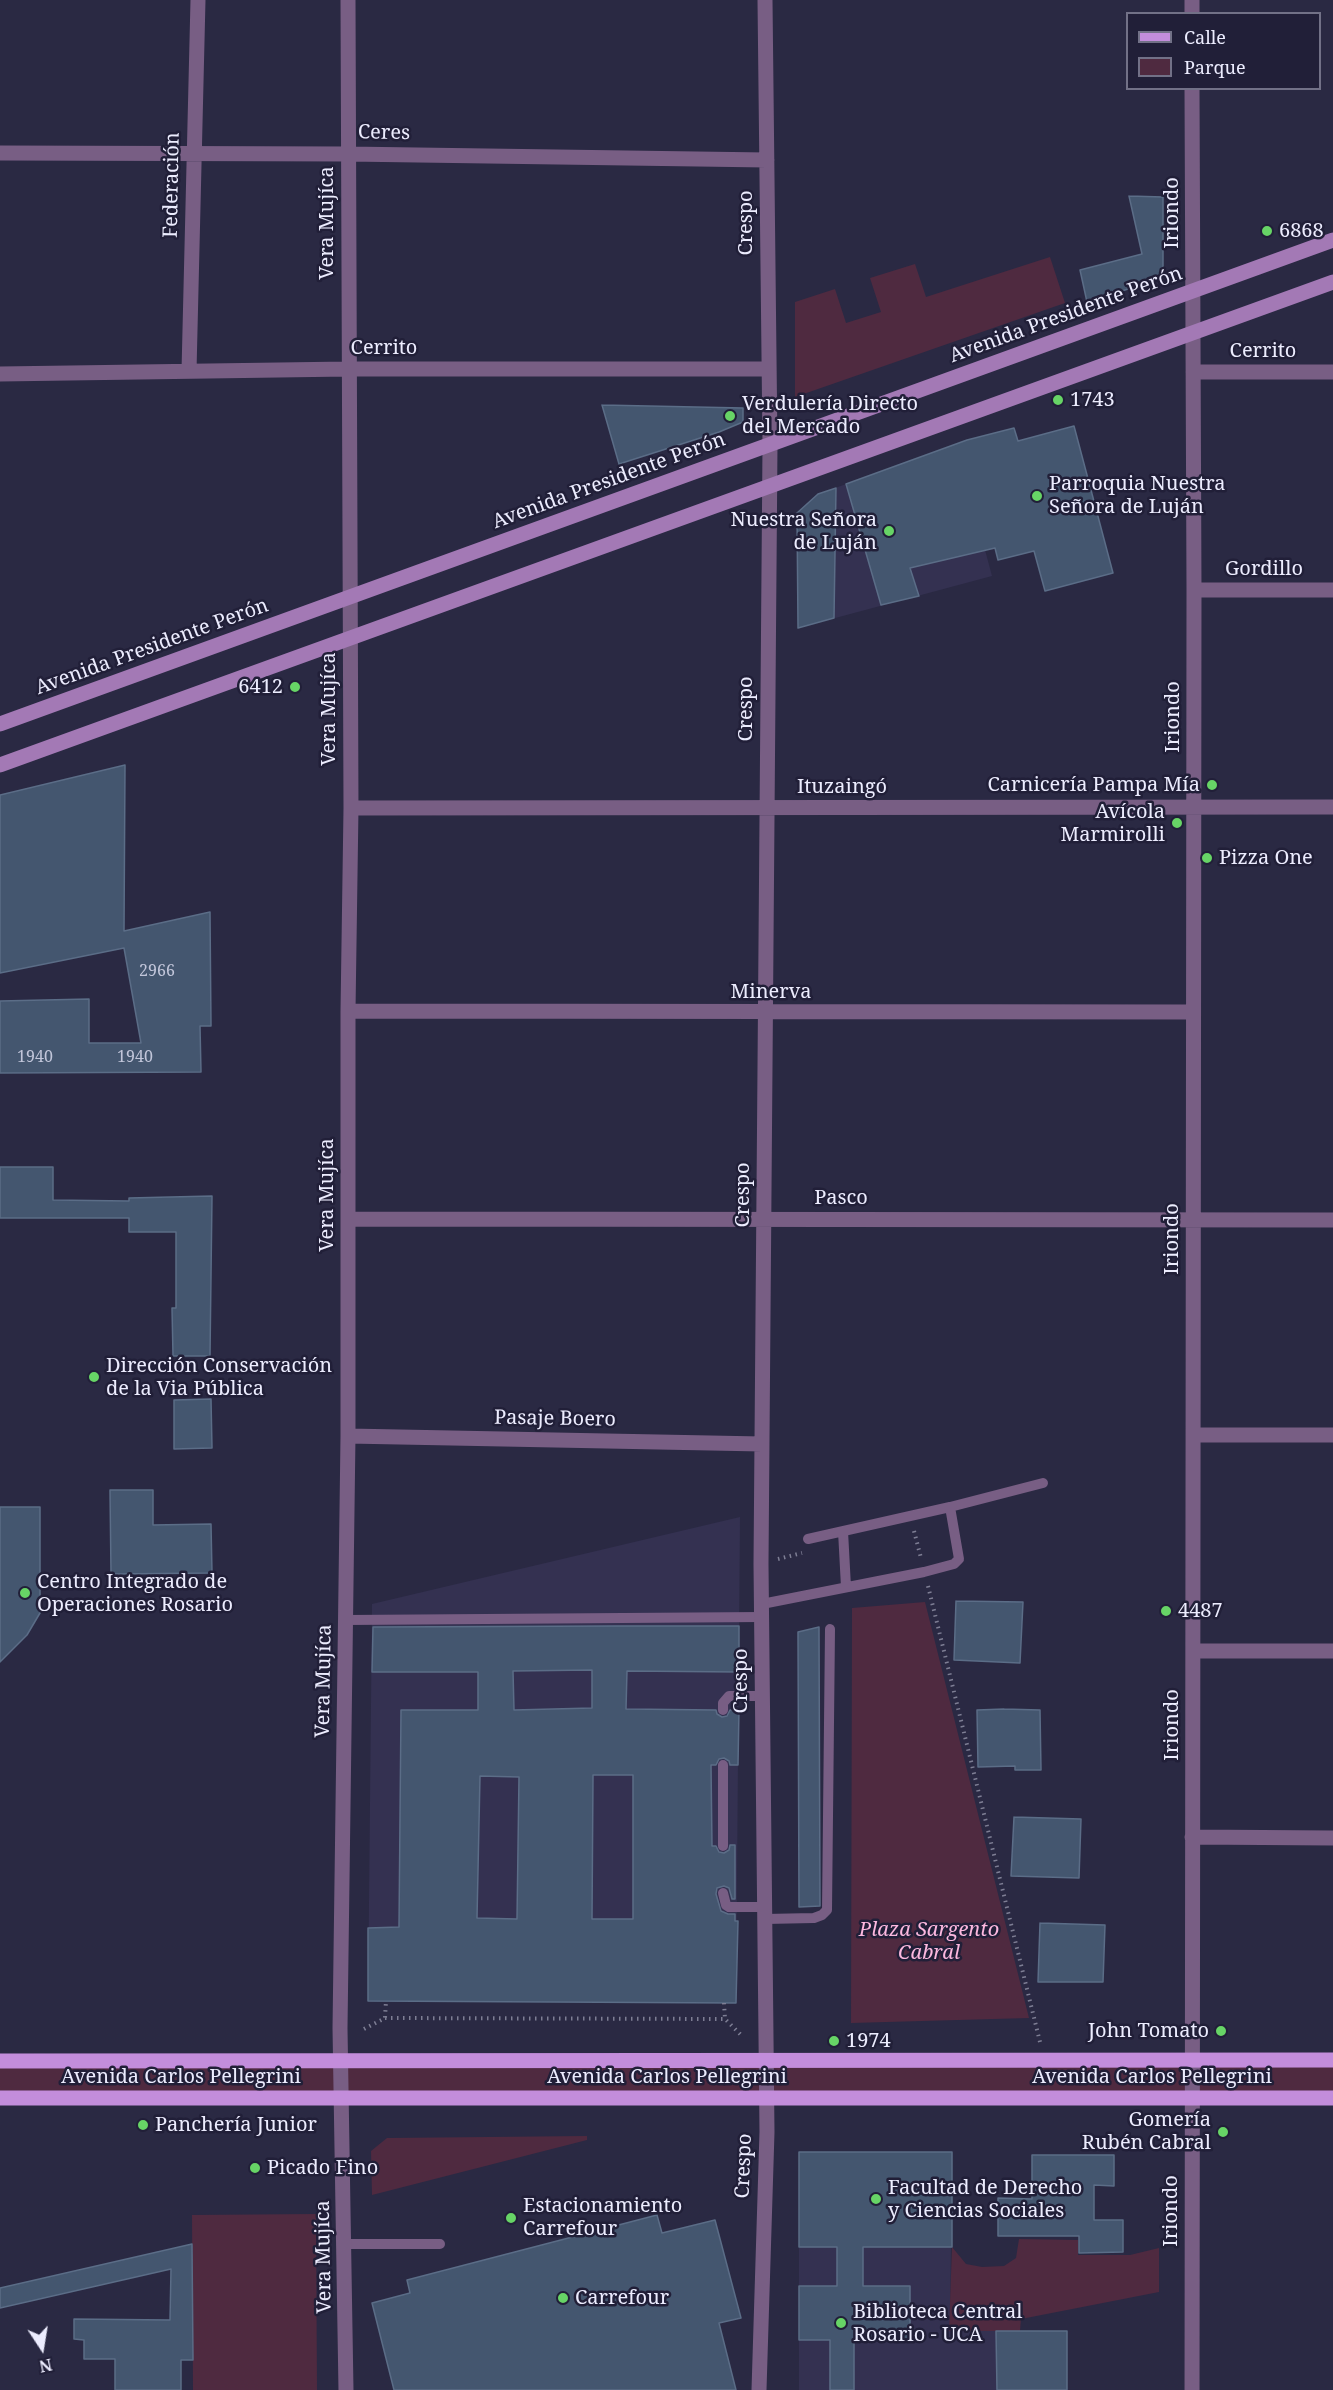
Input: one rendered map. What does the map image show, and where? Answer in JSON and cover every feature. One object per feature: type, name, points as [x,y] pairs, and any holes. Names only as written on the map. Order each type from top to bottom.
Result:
[{"type":"main road","name":"Avenida Presidente Perón","points":[[0,724],[1333,240]]},
{"type":"main road","points":[[0,765],[1333,282]]},
{"type":"main road","name":"Avenida Carlos Pellegrini","points":[[0,2061],[1333,2060]]},
{"type":"main road","name":"Avenida Carlos Pellegrini","points":[[0,2098],[1333,2098]]},
{"type":"street","name":"Federación","points":[[189,371],[198,0]]},
{"type":"street","name":"Vera Mujíca","points":[[346,2390],[342,2060],[351,808],[348,0]]},
{"type":"street","name":"Crespo","points":[[759,2390],[766,2098],[762,1444],[770,445],[765,0]]},
{"type":"street","name":"Iriondo","points":[[1192,90],[1194,807],[1192,2390]]},
{"type":"street","name":"Ceres","points":[[0,153],[348,154],[767,160]]},
{"type":"street","name":"Cerrito","points":[[0,374],[348,369],[768,369]]},
{"type":"street","name":"Cerrito","points":[[1193,372],[1333,372]]},
{"type":"street","name":"Gordillo","points":[[1194,590],[1333,590]]},
{"type":"street","name":"Ituzaingó","points":[[351,808],[1333,807]]},
{"type":"street","name":"Minerva","points":[[348,1011],[1193,1012]]},
{"type":"street","name":"Pasco","points":[[348,1219],[1333,1220]]},
{"type":"street","points":[[1193,1435],[1333,1435]]},
{"type":"street","name":"Pasaje Boero","points":[[348,1436],[762,1444]]},
{"type":"street","points":[[1192,1651],[1333,1651]]},
{"type":"street","points":[[1192,1837],[1333,1838]]},
{"type":"lane","points":[[808,1539],[1043,1483]]},
{"type":"lane","points":[[346,1620],[762,1611],[846,1587],[954,1564],[959,1559],[950,1507]]},
{"type":"lane","points":[[843,1532],[846,1587]]},
{"type":"lane","points":[[723,1893],[726,1905],[729,1907],[765,1913],[814,1918],[827,1910],[830,1629]]},
{"type":"lane","points":[[723,1710],[725,1698],[729,1696],[762,1696]]},
{"type":"lane","points":[[723,1765],[723,1846]]},
{"type":"lane","points":[[345,2244],[440,2244]]},
{"type":"path","points":[[913,1527],[1045,2060]]},
{"type":"path","points":[[385,2018],[386,2001]]},
{"type":"path","points":[[724,2003],[725,2019],[743,2037]]},
{"type":"path","points":[[364,2029],[385,2018],[725,2019]]},
{"type":"shaded area","name":"Nuestra Señora de Luján","points":[[957,445],[992,576],[798,628],[797,513],[818,494]]},
{"type":"shaded area","points":[[740,1517],[736,2003],[368,2001],[372,1604]]},
{"type":"shaded area","points":[[799,2152],[952,2152],[950,2331],[1067,2331],[1067,2390],[799,2390]]},
{"type":"green space","points":[[1050,257],[1065,303],[795,397],[795,302],[835,289],[846,323],[881,312],[870,278],[915,264],[926,297]]},
{"type":"green space","name":"Plaza Sargento Cabral","points":[[925,1602],[1029,2018],[851,2023],[852,1608]]},
{"type":"green space","points":[[1333,2060],[1333,2098],[0,2098],[0,2061]]},
{"type":"green space","points":[[587,2136],[587,2140],[372,2195],[371,2151],[387,2138]]},
{"type":"green space","points":[[316,2214],[317,2390],[193,2390],[192,2215]]},
{"type":"green space","points":[[1019,2239],[1078,2240],[1078,2255],[1130,2255],[1159,2248],[1159,2292],[1021,2319],[1020,2331],[949,2331],[952,2247],[966,2264],[982,2267],[1004,2266],[1016,2258]]},
{"type":"building","points":[[1129,196],[1163,197],[1163,278],[1087,302],[1080,270],[1142,254]]},
{"type":"building","points":[[602,405],[743,408],[743,422],[619,464]]},
{"type":"building","points":[[1074,426],[1113,573],[1045,591],[1034,551],[998,560],[995,548],[910,568],[919,596],[881,605],[846,484],[967,440],[1014,428],[1018,441]]},
{"type":"building","points":[[836,488],[834,618],[798,628],[797,513],[818,494]]},
{"type":"building","points":[[125,765],[124,931],[210,912],[211,1026],[200,1026],[201,1072],[0,1073],[0,1001],[89,999],[89,1043],[141,1043],[124,948],[0,973],[0,795]]},
{"type":"building","points":[[0,1167],[53,1167],[53,1200],[129,1201],[129,1198],[212,1196],[210,1356],[173,1356],[172,1308],[176,1308],[176,1232],[129,1232],[129,1218],[0,1218]]},
{"type":"building","points":[[211,1399],[212,1448],[174,1449],[174,1400]]},
{"type":"building","points":[[110,1490],[153,1490],[153,1525],[211,1524],[212,1573],[111,1574]]},
{"type":"building","points":[[0,1507],[40,1507],[40,1613],[27,1635],[0,1662]]},
{"type":"building","points":[[956,1601],[1023,1602],[1020,1663],[954,1660]]},
{"type":"building","points":[[739,1626],[739,1672],[627,1671],[626,1709],[716,1710],[717,1714],[722,1717],[727,1716],[730,1710],[739,1710],[738,1765],[730,1765],[729,1761],[724,1758],[719,1759],[716,1765],[711,1765],[712,1846],[716,1846],[719,1852],[724,1853],[729,1850],[730,1845],[735,1845],[735,1899],[732,1899],[729,1888],[724,1886],[717,1888],[716,1894],[721,1911],[735,1914],[735,1921],[738,1921],[736,2003],[368,2001],[368,1928],[399,1927],[401,1710],[478,1710],[478,1672],[372,1672],[373,1627]],"holes":[[[592,1670],[592,1708],[514,1710],[513,1671]],[[593,1775],[633,1775],[633,1919],[592,1919]],[[480,1776],[519,1777],[517,1919],[477,1918]]]},
{"type":"building","points":[[819,1627],[820,1906],[799,1907],[798,1632]]},
{"type":"building","points":[[977,1710],[1040,1710],[1041,1770],[1015,1770],[1015,1766],[978,1767]]},
{"type":"building","points":[[1014,1817],[1081,1819],[1079,1878],[1011,1876]]},
{"type":"building","points":[[1040,1923],[1105,1925],[1103,1982],[1038,1982]]},
{"type":"building","name":"Facultad de Derecho y Ciencias Sociales","points":[[799,2152],[952,2152],[952,2247],[863,2247],[863,2286],[910,2286],[910,2340],[854,2340],[854,2390],[830,2390],[830,2340],[799,2340],[799,2286],[837,2286],[837,2247],[799,2247]]},
{"type":"building","points":[[1032,2155],[1114,2155],[1114,2186],[1094,2185],[1094,2220],[1123,2220],[1123,2252],[1079,2253],[1079,2236],[998,2236],[998,2198],[1032,2199]]},
{"type":"building","name":"Carrefour","points":[[657,2215],[662,2233],[715,2220],[741,2318],[719,2323],[736,2390],[394,2390],[372,2303],[410,2293],[407,2280]]},
{"type":"building","points":[[192,2244],[193,2360],[181,2360],[181,2390],[115,2390],[115,2359],[84,2359],[84,2340],[74,2339],[74,2319],[170,2320],[171,2269],[0,2308],[0,2288]]},
{"type":"building","points":[[996,2331],[1067,2331],[1067,2390],[997,2390]]},
{"type":"place","name":"6868","points":[[1267,231]]},
{"type":"place","name":"1743","points":[[1058,400]]},
{"type":"place","name":"Verdulería Directo del Mercado","points":[[730,416]]},
{"type":"place","name":"Parroquia Nuestra Señora de Luján","points":[[1037,496]]},
{"type":"place","name":"Nuestra Señora de Luján","points":[[889,531]]},
{"type":"place","name":"6412","points":[[295,687]]},
{"type":"place","name":"Carnicería Pampa Mía","points":[[1212,785]]},
{"type":"place","name":"Avícola Marmirolli","points":[[1177,823]]},
{"type":"place","name":"Pizza One","points":[[1207,858]]},
{"type":"place","name":"Dirección Conservación de la Via Pública","points":[[94,1377]]},
{"type":"place","name":"Centro Integrado de Operaciones Rosario","points":[[25,1593]]},
{"type":"place","name":"4487","points":[[1166,1611]]},
{"type":"place","name":"John Tomato","points":[[1221,2031]]},
{"type":"place","name":"1974","points":[[834,2041]]},
{"type":"place","name":"Panchería Junior","points":[[143,2125]]},
{"type":"place","name":"Gomería Rubén Cabral","points":[[1223,2132]]},
{"type":"place","name":"Picado Fino","points":[[255,2168]]},
{"type":"place","name":"Facultad de Derecho y Ciencias Sociales","points":[[876,2199]]},
{"type":"place","name":"Estacionamiento Carrefour","points":[[511,2218]]},
{"type":"place","name":"Carrefour","points":[[563,2298]]},
{"type":"place","name":"Biblioteca Central Rosario - UCA","points":[[841,2323]]}]
